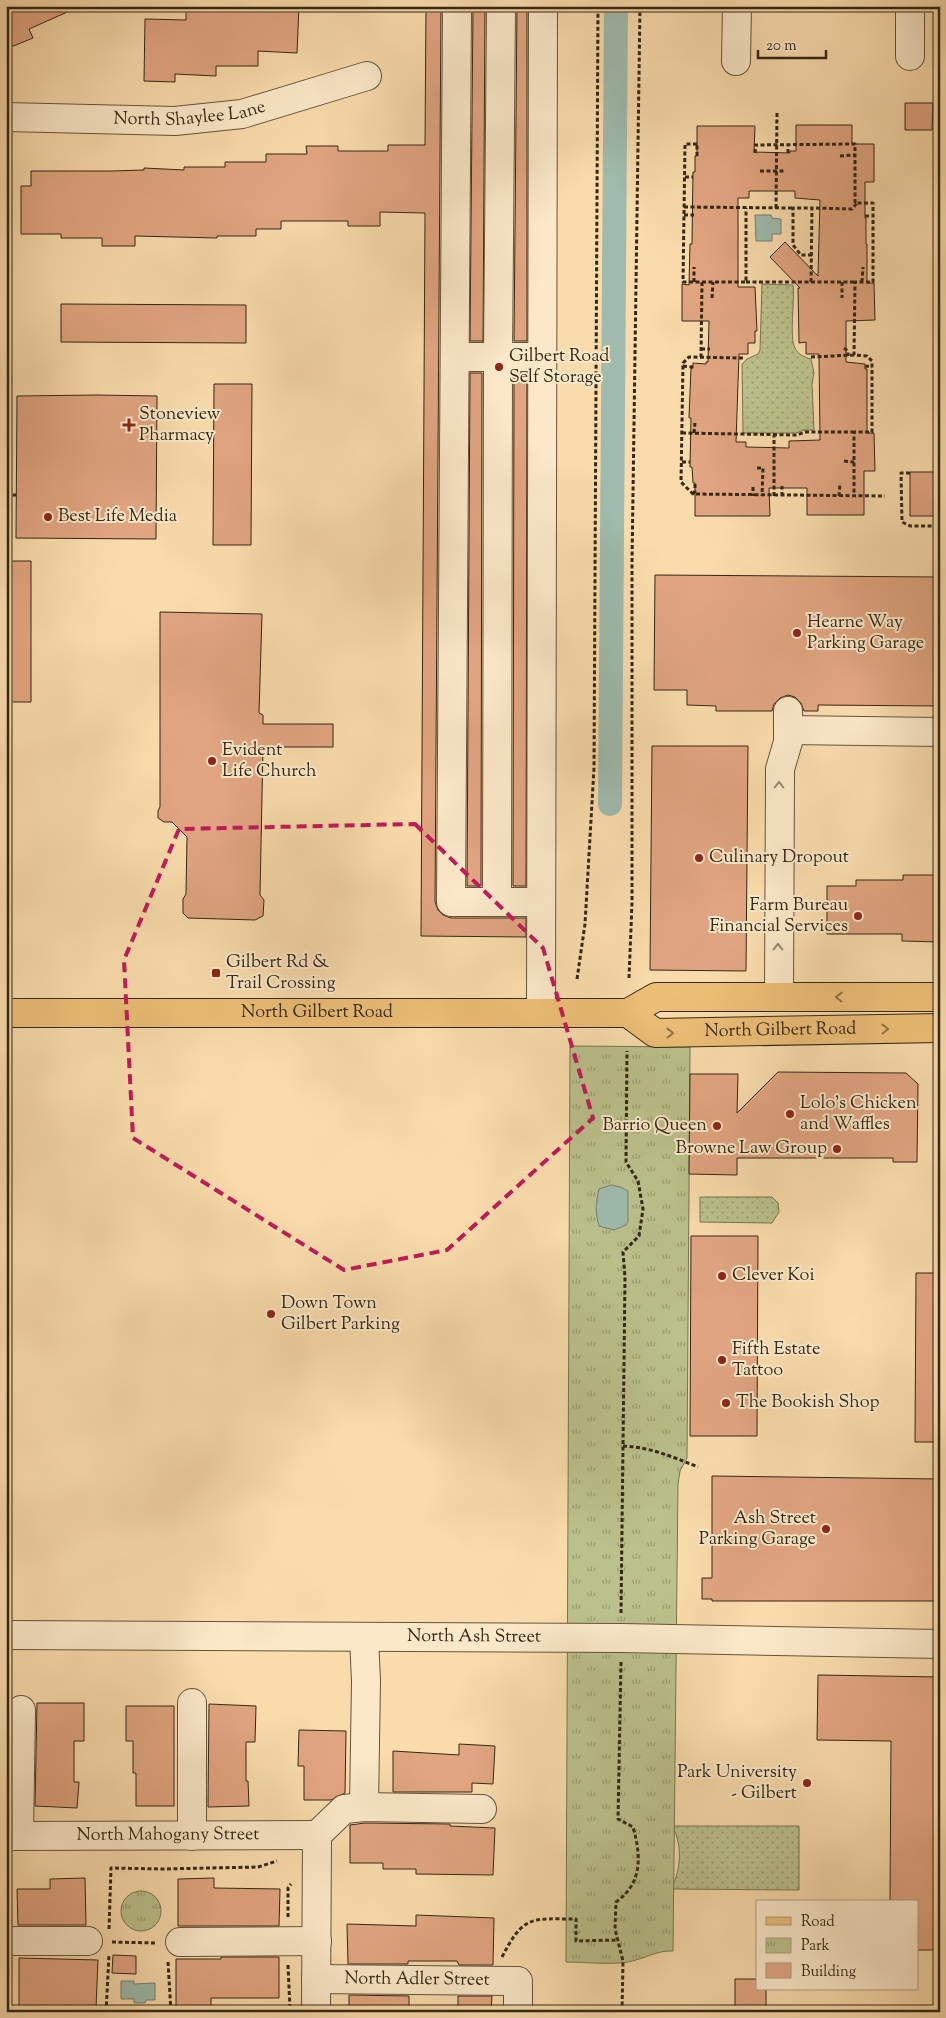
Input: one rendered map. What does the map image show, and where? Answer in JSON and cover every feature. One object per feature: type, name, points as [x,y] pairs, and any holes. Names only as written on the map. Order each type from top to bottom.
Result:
[{"type":"main road","name":"North Gilbert Road","points":[[6,1013],[628,1013],[656,997],[940,997]]},
{"type":"main road","name":"North Gilbert Road","points":[[628,1013],[655,1033],[940,1028]]},
{"type":"street","points":[[457,6],[451,902],[541,902]]},
{"type":"street","points":[[497,902],[501,6]]},
{"type":"street","points":[[541,1013],[543,6]]},
{"type":"street","points":[[736,6],[736,61]]},
{"type":"street","points":[[910,6],[910,56]]},
{"type":"street","name":"North Shaylee Lane","points":[[6,117],[175,120],[242,114],[368,76]]},
{"type":"street","points":[[455,357],[542,357]]},
{"type":"street","points":[[779,996],[780,769],[788,742],[788,721],[940,732]]},
{"type":"street","name":"North Ash Street","points":[[6,1635],[611,1638],[940,1644]]},
{"type":"street","points":[[354,1808],[364,1638]]},
{"type":"street","points":[[192,1703],[192,1836]]},
{"type":"street","points":[[13,1836],[21,1710]]},
{"type":"street","points":[[316,2012],[318,1835],[354,1808],[482,1809]]},
{"type":"street","name":"North Mahogany Street","points":[[13,1836],[318,1835]]},
{"type":"street","points":[[168,1948],[288,1940],[317,1941]]},
{"type":"street","points":[[6,1941],[99,1942]]},
{"type":"street","name":"North Adler Street","points":[[316,1979],[508,1981]]},
{"type":"street","points":[[508,1981],[518,2012]]},
{"type":"path","points":[[577,979],[585,924],[594,768],[598,6]]},
{"type":"path","points":[[629,978],[632,903],[632,563],[640,6]]},
{"type":"path","points":[[776,208],[777,113]]},
{"type":"path","points":[[697,156],[697,144],[685,144],[683,282],[873,282],[873,203],[857,203]]},
{"type":"path","points":[[755,153],[755,144],[855,144],[853,177],[855,203],[857,203]]},
{"type":"path","points":[[788,145],[788,153]]},
{"type":"path","points":[[840,156],[854,156]]},
{"type":"path","points":[[760,171],[784,171]]},
{"type":"path","points":[[684,177],[693,177]]},
{"type":"path","points":[[684,207],[852,209],[857,203]]},
{"type":"path","points":[[746,208],[746,282]]},
{"type":"path","points":[[793,208],[793,245],[801,255],[812,255]]},
{"type":"path","points":[[811,282],[812,208]]},
{"type":"path","points":[[684,215],[694,215]]},
{"type":"path","points":[[865,216],[873,216]]},
{"type":"path","points":[[694,267],[694,282]]},
{"type":"path","points":[[862,282],[863,267]]},
{"type":"path","points":[[841,281],[842,298]]},
{"type":"path","points":[[701,357],[702,282]]},
{"type":"path","points":[[712,298],[713,282]]},
{"type":"path","points":[[735,282],[735,287]]},
{"type":"path","points":[[854,355],[855,282]]},
{"type":"path","points":[[844,348],[848,351],[846,362]]},
{"type":"path","points":[[701,349],[710,349]]},
{"type":"path","points":[[682,433],[774,435],[840,431],[872,432],[872,361],[867,356],[854,355],[811,357]]},
{"type":"path","points":[[743,358],[729,356],[710,360],[701,357],[689,357],[683,363],[681,482],[693,494],[885,496]]},
{"type":"path","points":[[683,366],[693,367]]},
{"type":"path","points":[[865,366],[872,367]]},
{"type":"path","points":[[694,433],[695,423]]},
{"type":"path","points":[[854,432],[854,496]]},
{"type":"path","points":[[774,435],[774,496]]},
{"type":"path","points":[[844,461],[854,462]]},
{"type":"path","points":[[682,462],[690,462]]},
{"type":"path","points":[[757,468],[763,468],[762,496]]},
{"type":"path","points":[[910,473],[900,473],[900,518],[905,525],[929,524],[940,526]]},
{"type":"path","points":[[693,494],[695,483]]},
{"type":"path","points":[[839,496],[840,483]]},
{"type":"path","points":[[782,486],[782,496]]},
{"type":"path","points":[[753,487],[753,496]]},
{"type":"path","points":[[6,495],[16,495]]},
{"type":"path","points":[[621,1617],[624,1252],[639,1236],[643,1209],[638,1181],[626,1162],[627,1051]]},
{"type":"path","points":[[623,1446],[666,1454],[698,1467]]},
{"type":"path","points":[[621,1658],[618,1819],[634,1827],[639,1847],[636,1879],[624,1896],[616,1902],[615,1929],[623,1961],[622,2012]]},
{"type":"path","points":[[106,2012],[99,1942],[110,1868],[258,1867],[281,1860]]},
{"type":"path","points":[[291,2012],[288,2005],[288,1888],[293,1880]]},
{"type":"path","points":[[508,1981],[500,1958],[521,1927],[529,1920],[576,1919],[576,1941],[618,1940]]},
{"type":"path","points":[[99,1942],[168,1948],[171,2012]]},
{"type":"highlighted area","points":[[415,824],[543,948],[593,1118],[447,1250],[344,1270],[133,1138],[124,960],[179,829]]},
{"type":"green space","points":[[762,284],[793,285],[793,343],[798,352],[811,359],[814,373],[812,384],[814,430],[804,430],[796,433],[743,433],[742,364],[747,359],[758,354],[760,350]]},
{"type":"green space","points":[[570,1046],[690,1047],[687,1458],[680,1471],[678,1484],[673,1951],[661,1952],[634,1961],[613,1963],[566,1962]]},
{"type":"green space","points":[[700,1197],[772,1197],[778,1203],[779,1212],[772,1223],[700,1222]]},
{"type":"green space","points":[[672,1826],[799,1826],[799,1890],[671,1889],[679,1866],[678,1841]]},
{"type":"green space","points":[[141,1891],[152,1894],[158,1900],[161,1911],[158,1922],[152,1928],[141,1931],[130,1928],[124,1922],[121,1911],[124,1900],[130,1894]]},
{"type":"shaded area","points":[[755,215],[771,215],[772,218],[781,219],[781,234],[772,234],[772,241],[756,241]]},
{"type":"shaded area","points":[[611,1185],[628,1191],[628,1221],[626,1225],[614,1230],[599,1226],[596,1212],[599,1189]]},
{"type":"shaded area","points":[[121,1981],[134,1981],[134,1984],[155,1983],[155,2000],[146,2000],[145,2003],[134,2003],[134,1999],[121,1999]]},
{"type":"building","points":[[6,6],[81,6],[29,29],[33,38],[6,49]]},
{"type":"building","points":[[186,6],[299,6],[297,53],[258,51],[258,66],[216,66],[216,76],[175,74],[175,82],[144,81],[145,19],[186,20]]},
{"type":"building","points":[[426,6],[441,6],[435,902],[438,910],[443,915],[451,918],[526,918],[526,937],[421,936],[425,213],[380,212],[380,226],[348,226],[348,221],[281,221],[281,229],[256,229],[256,236],[217,236],[217,238],[135,236],[135,246],[102,246],[102,238],[61,238],[61,234],[21,234],[21,186],[31,186],[31,171],[112,171],[144,170],[144,168],[184,170],[184,167],[225,167],[225,162],[266,162],[266,154],[307,154],[306,146],[338,146],[338,151],[388,151],[388,145],[425,145]]},
{"type":"building","points":[[473,6],[485,6],[483,341],[470,341]]},
{"type":"building","points":[[517,6],[527,6],[527,341],[514,341]]},
{"type":"building","points":[[905,103],[933,103],[932,130],[905,130]]},
{"type":"building","points":[[796,125],[852,125],[852,144],[874,144],[874,182],[865,182],[865,218],[867,283],[874,283],[875,320],[846,321],[846,362],[865,364],[865,369],[867,369],[867,433],[874,433],[875,471],[864,471],[864,515],[807,515],[807,488],[769,488],[770,516],[695,516],[695,483],[693,483],[692,467],[690,467],[691,368],[693,368],[693,363],[706,364],[708,362],[709,321],[682,321],[682,284],[689,285],[690,244],[692,244],[693,172],[695,172],[695,156],[697,156],[697,126],[755,126],[754,152],[790,153],[790,151],[796,151]],"holes":[[[749,191],[795,191],[795,198],[820,200],[818,276],[785,242],[770,257],[800,288],[798,288],[799,343],[806,342],[806,354],[819,354],[820,440],[789,441],[789,448],[746,447],[746,442],[736,442],[739,354],[748,354],[748,343],[755,343],[755,331],[757,331],[755,287],[738,287],[738,198],[749,198]]]},
{"type":"building","points":[[61,304],[246,305],[246,343],[61,342]]},
{"type":"building","points":[[470,373],[482,373],[481,886],[467,886]]},
{"type":"building","points":[[514,373],[527,373],[526,886],[513,886]]},
{"type":"building","points":[[214,384],[252,384],[251,545],[213,545]]},
{"type":"building","points":[[17,396],[157,396],[156,539],[16,538]]},
{"type":"building","points":[[910,472],[940,472],[940,516],[910,516]]},
{"type":"building","points":[[6,561],[31,561],[31,702],[6,702]]},
{"type":"building","name":"Hearne Way Parking Garage","points":[[655,575],[940,577],[940,706],[818,705],[818,711],[804,711],[801,703],[795,697],[788,695],[780,698],[774,704],[772,711],[716,711],[716,706],[687,705],[687,690],[654,690]]},
{"type":"building","name":"Evident Life Church","points":[[160,612],[262,614],[259,713],[263,715],[263,724],[333,724],[333,747],[263,747],[260,895],[264,900],[263,916],[255,920],[188,918],[183,913],[183,899],[186,894],[187,837],[172,822],[164,822],[158,818],[160,807]]},
{"type":"building","name":"Culinary Dropout","points":[[652,746],[748,746],[746,971],[650,970]]},
{"type":"building","points":[[903,875],[940,875],[940,942],[902,941],[902,934],[827,934],[827,886],[856,886],[856,880],[903,880]]},
{"type":"building","points":[[778,1072],[906,1073],[918,1084],[917,1162],[893,1162],[893,1158],[737,1158],[737,1175],[689,1174],[690,1074],[738,1074],[737,1113]]},
{"type":"building","points":[[691,1236],[758,1236],[757,1436],[690,1436]]},
{"type":"building","points":[[916,1273],[940,1273],[940,1442],[915,1442]]},
{"type":"building","name":"Ash Street Parking Garage","points":[[712,1476],[940,1479],[940,1601],[712,1601],[712,1599],[702,1599],[702,1578],[712,1578]]},
{"type":"building","points":[[818,1675],[940,1677],[940,1950],[918,1950],[918,1900],[890,1900],[891,1741],[817,1740]]},
{"type":"building","points":[[37,1703],[84,1703],[84,1741],[74,1741],[74,1782],[79,1782],[77,1808],[35,1806]]},
{"type":"building","points":[[209,1704],[256,1706],[255,1742],[246,1742],[246,1781],[248,1781],[249,1806],[208,1807]]},
{"type":"building","points":[[126,1706],[174,1706],[174,1806],[136,1806],[136,1773],[133,1773],[133,1741],[126,1741]]},
{"type":"building","points":[[299,1730],[346,1731],[345,1793],[331,1800],[304,1800],[304,1766],[298,1766]]},
{"type":"building","points":[[459,1744],[495,1746],[493,1784],[472,1783],[472,1792],[393,1792],[393,1751],[459,1755]]},
{"type":"building","points":[[365,1823],[450,1824],[450,1826],[495,1828],[493,1875],[416,1874],[416,1869],[383,1869],[383,1863],[350,1863],[350,1825]]},
{"type":"building","points":[[85,1878],[86,1925],[18,1925],[17,1889],[50,1889],[50,1879]]},
{"type":"building","points":[[214,1878],[214,1888],[280,1889],[279,1926],[178,1926],[178,1879]]},
{"type":"building","points":[[416,1915],[494,1918],[493,1965],[459,1965],[457,1961],[408,1961],[408,1964],[348,1964],[347,1924],[416,1926]]},
{"type":"building","points":[[113,1955],[136,1956],[136,1974],[112,1973]]},
{"type":"building","points":[[221,1957],[279,1957],[279,1998],[211,1998],[211,2008],[176,2008],[176,1959],[221,1959]]},
{"type":"building","points":[[19,1958],[98,1960],[96,2008],[19,2007]]},
{"type":"building","points":[[735,1979],[756,1979],[756,1990],[766,1990],[766,2012],[735,2012]]},
{"type":"building","points":[[349,1995],[409,1996],[409,2012],[349,2012]]},
{"type":"building","points":[[458,1996],[492,1996],[491,2012],[458,2012]]},
{"type":"waterway","points":[[610,804],[616,6]]},
{"type":"place","name":"Gilbert Road Self Storage","points":[[499,367]]},
{"type":"place","name":"Stoneview Pharmacy","points":[[129,425]]},
{"type":"place","name":"Best Life Media","points":[[48,517]]},
{"type":"place","name":"Hearne Way Parking Garage","points":[[797,633]]},
{"type":"place","name":"Evident Life Church","points":[[212,761]]},
{"type":"place","name":"Culinary Dropout","points":[[699,858]]},
{"type":"place","name":"Farm Bureau Financial Services","points":[[858,916]]},
{"type":"place","name":"Gilbert Rd & Trail Crossing","points":[[216,973]]},
{"type":"place","name":"Lolo's Chicken and Waffles","points":[[790,1114]]},
{"type":"place","name":"Barrio Queen","points":[[717,1126]]},
{"type":"place","name":"Browne Law Group","points":[[837,1149]]},
{"type":"place","name":"Clever Koi","points":[[722,1276]]},
{"type":"place","name":"Down Town Gilbert Parking","points":[[271,1314]]},
{"type":"place","name":"Fifth Estate Tattoo","points":[[722,1360]]},
{"type":"place","name":"The Bookish Shop","points":[[726,1403]]},
{"type":"place","name":"Ash Street Parking Garage","points":[[826,1529]]},
{"type":"place","name":"Park University - Gilbert","points":[[807,1783]]}]
